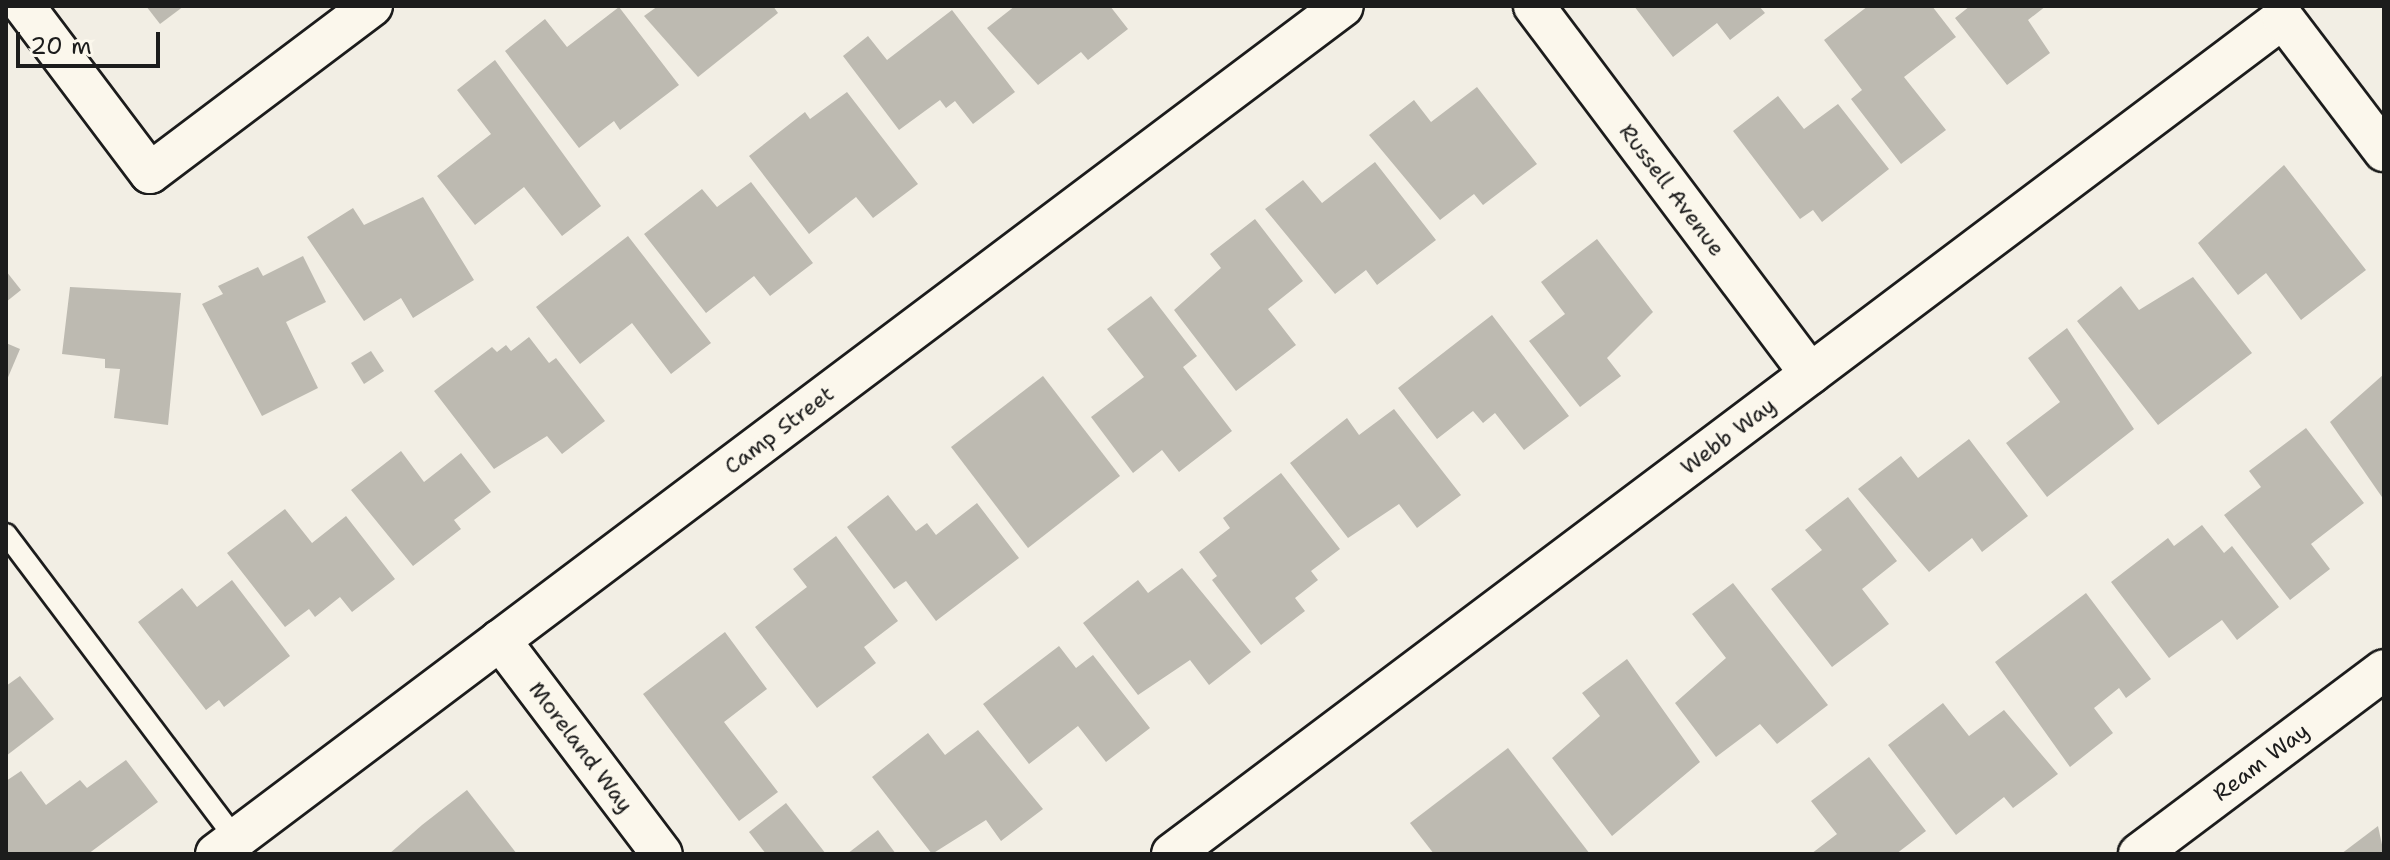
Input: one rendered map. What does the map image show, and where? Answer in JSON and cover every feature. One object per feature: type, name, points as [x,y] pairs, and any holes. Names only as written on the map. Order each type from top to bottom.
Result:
[{"type":"street","points":[[24,6],[150,173],[372,6]]},
{"type":"street","name":"Camp Street","points":[[233,849],[500,640],[1343,6]]},
{"type":"street","name":"Russell Avenue","points":[[1534,6],[1810,374]]},
{"type":"street","name":"Webb Way","points":[[1172,854],[2283,18],[2384,151]]},
{"type":"street","name":"Moreland Way","points":[[500,640],[662,854]]},
{"type":"street","name":"Ream Way","points":[[2139,854],[2384,670]]},
{"type":"lane","points":[[6,534],[233,849]]},
{"type":"building","points":[[146,6],[184,6],[160,24]]},
{"type":"building","points":[[658,6],[773,6],[778,13],[698,77],[644,16]]},
{"type":"building","points":[[1015,6],[1110,6],[1128,29],[1088,60],[1081,52],[1038,85],[987,28]]},
{"type":"building","points":[[1634,6],[1759,6],[1765,13],[1730,40],[1717,23],[1673,57]]},
{"type":"building","points":[[1868,6],[1932,6],[1956,37],[1904,77],[1946,130],[1901,164],[1851,99],[1862,90],[1824,40]]},
{"type":"building","points":[[1970,6],[2046,6],[2028,20],[2050,53],[2007,85],[1955,18]]},
{"type":"building","points":[[619,7],[679,85],[620,130],[614,121],[579,148],[505,51],[545,19],[567,47]]},
{"type":"building","points":[[952,10],[1015,92],[973,124],[955,101],[946,108],[940,100],[899,130],[843,56],[868,36],[887,60]]},
{"type":"building","points":[[495,60],[601,206],[562,236],[524,187],[475,225],[437,176],[491,134],[457,90]]},
{"type":"building","points":[[1477,87],[1537,164],[1483,205],[1474,194],[1440,220],[1369,135],[1414,100],[1431,122]]},
{"type":"building","points":[[847,92],[918,184],[873,218],[856,197],[809,234],[749,156],[805,112],[810,119]]},
{"type":"building","points":[[1778,96],[1804,129],[1838,104],[1889,169],[1822,222],[1813,210],[1800,219],[1733,131]]},
{"type":"building","points":[[1375,162],[1436,240],[1377,285],[1366,270],[1335,294],[1265,209],[1303,180],[1322,203]]},
{"type":"building","points":[[2284,165],[2366,270],[2301,320],[2266,273],[2238,295],[2198,243]]},
{"type":"building","points":[[751,182],[813,263],[770,296],[754,276],[706,313],[644,234],[702,189],[717,207]]},
{"type":"building","points":[[423,197],[474,280],[413,318],[401,298],[364,321],[307,237],[353,208],[364,225]]},
{"type":"building","points":[[1255,219],[1303,281],[1268,309],[1296,345],[1236,391],[1174,310],[1221,268],[1210,254]]},
{"type":"building","points":[[628,236],[711,343],[671,374],[632,323],[580,364],[536,307]]},
{"type":"building","points":[[1597,239],[1653,312],[1607,358],[1621,376],[1580,407],[1529,341],[1565,314],[1541,282]]},
{"type":"building","points":[[303,256],[326,302],[286,322],[318,388],[262,416],[202,304],[223,294],[218,286],[258,267],[263,276]]},
{"type":"building","points":[[6,271],[21,290],[6,302]]},
{"type":"building","points":[[2193,277],[2252,353],[2158,425],[2077,321],[2121,286],[2139,310]]},
{"type":"building","points":[[70,287],[181,293],[168,425],[114,418],[120,369],[105,368],[105,359],[62,354]]},
{"type":"building","points":[[1151,296],[1197,356],[1183,367],[1232,431],[1179,472],[1162,450],[1133,473],[1091,417],[1144,377],[1107,329]]},
{"type":"building","points":[[1492,315],[1569,416],[1524,450],[1495,413],[1483,423],[1473,411],[1437,439],[1398,388]]},
{"type":"building","points":[[2067,328],[2134,429],[2047,497],[2006,443],[2060,402],[2028,358]]},
{"type":"building","points":[[529,337],[549,363],[556,358],[605,421],[562,454],[547,436],[494,469],[434,391],[492,347],[497,352],[506,345],[511,351]]},
{"type":"building","points":[[6,343],[20,349],[6,382]]},
{"type":"building","points":[[371,351],[384,371],[364,384],[351,363]]},
{"type":"building","points":[[2384,374],[2384,500],[2330,422]]},
{"type":"building","points":[[1043,376],[1120,476],[1028,548],[951,447]]},
{"type":"building","points":[[1394,409],[1461,495],[1417,528],[1399,504],[1348,538],[1290,463],[1347,418],[1359,435]]},
{"type":"building","points":[[2306,428],[2364,503],[2311,544],[2330,569],[2290,600],[2224,515],[2261,487],[2249,471]]},
{"type":"building","points":[[1969,439],[2028,516],[1982,552],[1972,538],[1929,572],[1858,489],[1901,456],[1918,478]]},
{"type":"building","points":[[401,451],[424,482],[461,453],[491,492],[454,520],[461,529],[413,566],[351,490]]},
{"type":"building","points":[[1281,473],[1340,549],[1311,571],[1318,580],[1295,598],[1305,611],[1261,645],[1212,580],[1217,576],[1199,552],[1230,528],[1223,518]]},
{"type":"building","points":[[888,495],[916,531],[927,523],[936,535],[977,503],[1019,558],[936,621],[906,581],[894,589],[847,527]]},
{"type":"building","points":[[1848,497],[1897,561],[1862,589],[1889,624],[1832,667],[1771,589],[1822,550],[1805,530]]},
{"type":"building","points":[[285,509],[312,543],[346,516],[395,579],[352,612],[340,597],[315,617],[309,609],[285,627],[227,553]]},
{"type":"building","points":[[2202,525],[2224,553],[2232,546],[2279,607],[2237,640],[2222,620],[2169,658],[2111,582],[2168,538],[2174,546]]},
{"type":"building","points":[[836,536],[898,621],[864,647],[876,663],[817,708],[755,627],[807,587],[793,569]]},
{"type":"building","points":[[1182,568],[1251,652],[1209,685],[1190,660],[1138,695],[1083,623],[1138,580],[1148,593]]},
{"type":"building","points":[[232,580],[290,656],[224,707],[219,700],[206,710],[138,622],[182,588],[197,607]]},
{"type":"building","points":[[1733,583],[1828,705],[1777,744],[1760,724],[1716,757],[1675,703],[1726,658],[1692,614]]},
{"type":"building","points":[[2086,593],[2151,679],[2126,698],[2119,688],[2094,708],[2113,733],[2070,767],[1995,662]]},
{"type":"building","points":[[725,632],[767,689],[724,722],[778,792],[739,821],[643,694]]},
{"type":"building","points":[[1059,646],[1076,668],[1093,655],[1150,728],[1106,762],[1078,726],[1029,764],[983,704]]},
{"type":"building","points":[[1627,659],[1700,762],[1612,836],[1552,758],[1600,716],[1582,693]]},
{"type":"building","points":[[20,676],[54,719],[6,756],[6,686]]},
{"type":"building","points":[[1943,703],[1969,736],[2004,710],[2058,774],[2013,808],[2004,797],[1956,835],[1888,745]]},
{"type":"building","points":[[978,730],[1043,809],[1001,841],[986,820],[932,854],[872,777],[928,733],[945,755]]},
{"type":"building","points":[[1508,748],[1590,854],[1434,854],[1410,823]]},
{"type":"building","points":[[1869,757],[1926,831],[1896,854],[1811,854],[1837,834],[1811,801]]},
{"type":"building","points":[[126,760],[158,802],[88,854],[6,854],[6,781],[21,771],[46,805],[80,780],[87,788]]},
{"type":"building","points":[[467,790],[517,854],[389,854],[422,825]]},
{"type":"building","points":[[786,803],[826,854],[766,854],[749,832]]},
{"type":"building","points":[[2378,826],[2384,854],[2341,854]]},
{"type":"building","points":[[878,830],[896,854],[847,854]]}]
